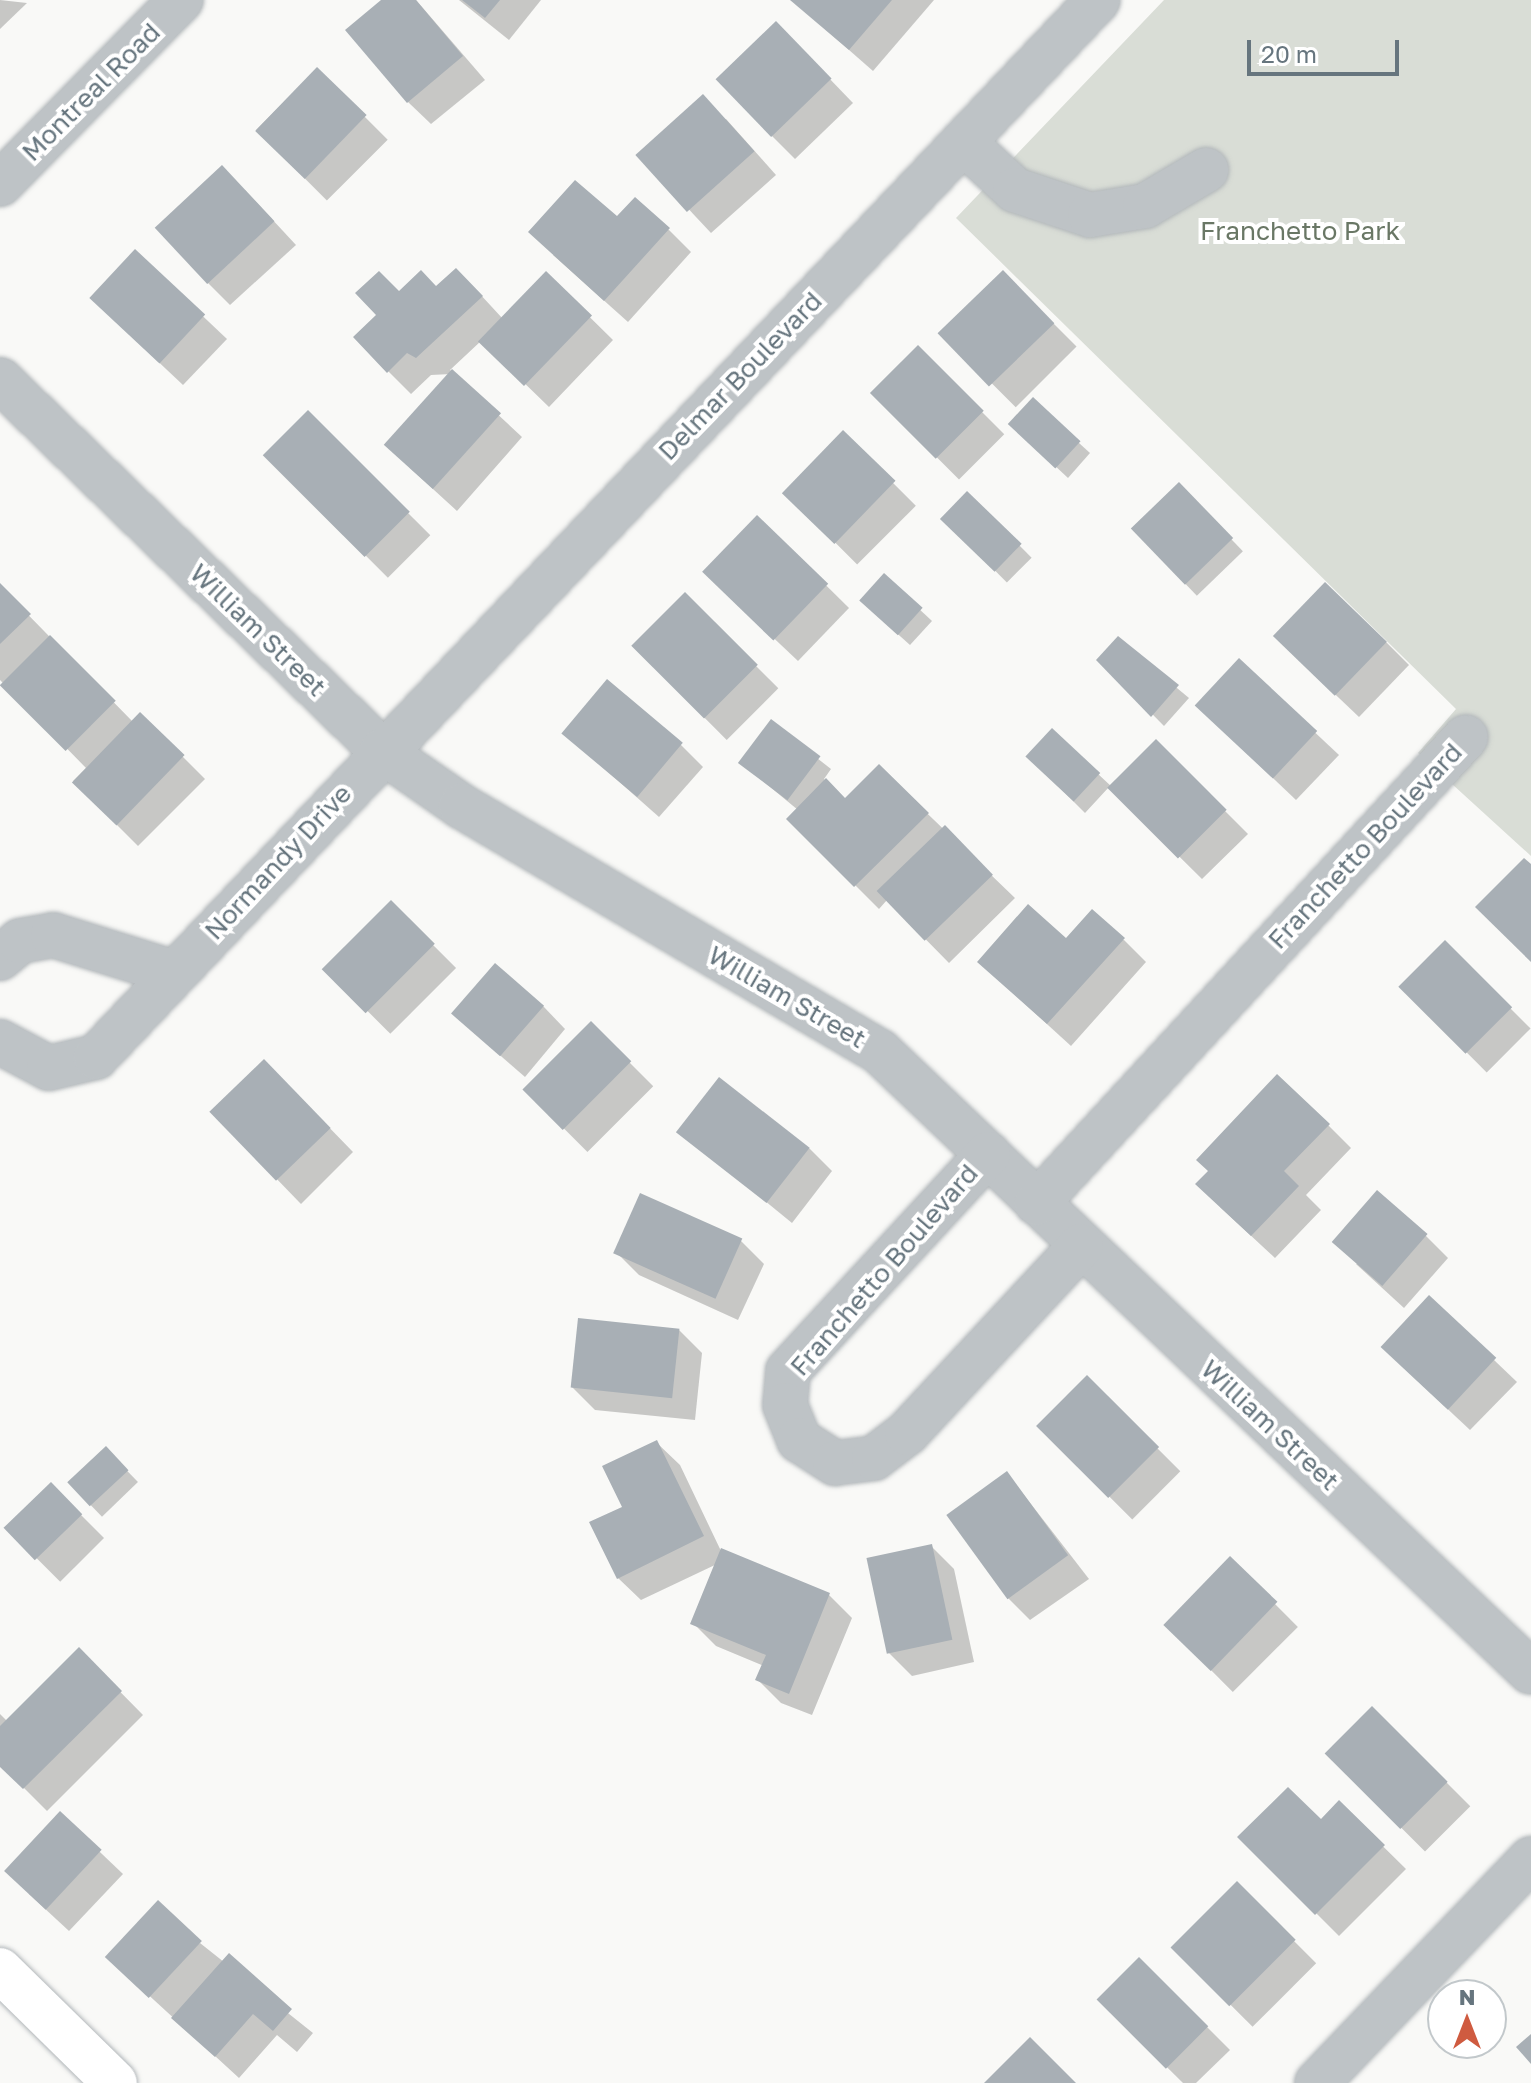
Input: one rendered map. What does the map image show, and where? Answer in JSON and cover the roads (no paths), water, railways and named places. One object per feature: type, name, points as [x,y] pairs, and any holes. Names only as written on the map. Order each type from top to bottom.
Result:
[{"type":"main road","points":[[0,1970],[115,2083]]},
{"type":"street","name":"Montreal Road","points":[[0,184],[181,0]]},
{"type":"street","name":"Delmar Boulevard","points":[[382,751],[1098,0]]},
{"type":"street","points":[[963,142],[1015,190],[1090,215],[1145,206],[1206,170]]},
{"type":"street","name":"William Street","points":[[0,380],[382,751],[461,806],[879,1051],[1531,1672]]},
{"type":"street","name":"Franchetto Boulevard","points":[[1037,1203],[1466,737]]},
{"type":"street","name":"Normandy Drive","points":[[0,1042],[31,1064],[82,1063],[96,1057],[382,751]]},
{"type":"street","points":[[0,958],[20,941],[53,935],[175,973]]},
{"type":"street","name":"Franchetto Boulevard","points":[[988,1154],[788,1371],[785,1405],[799,1440],[835,1463],[874,1458],[907,1433],[1081,1246]]},
{"type":"street","points":[[1317,2083],[1531,1859]]},
{"type":"park label","name":"Franchetto Park","points":[[1300,231]]}]
